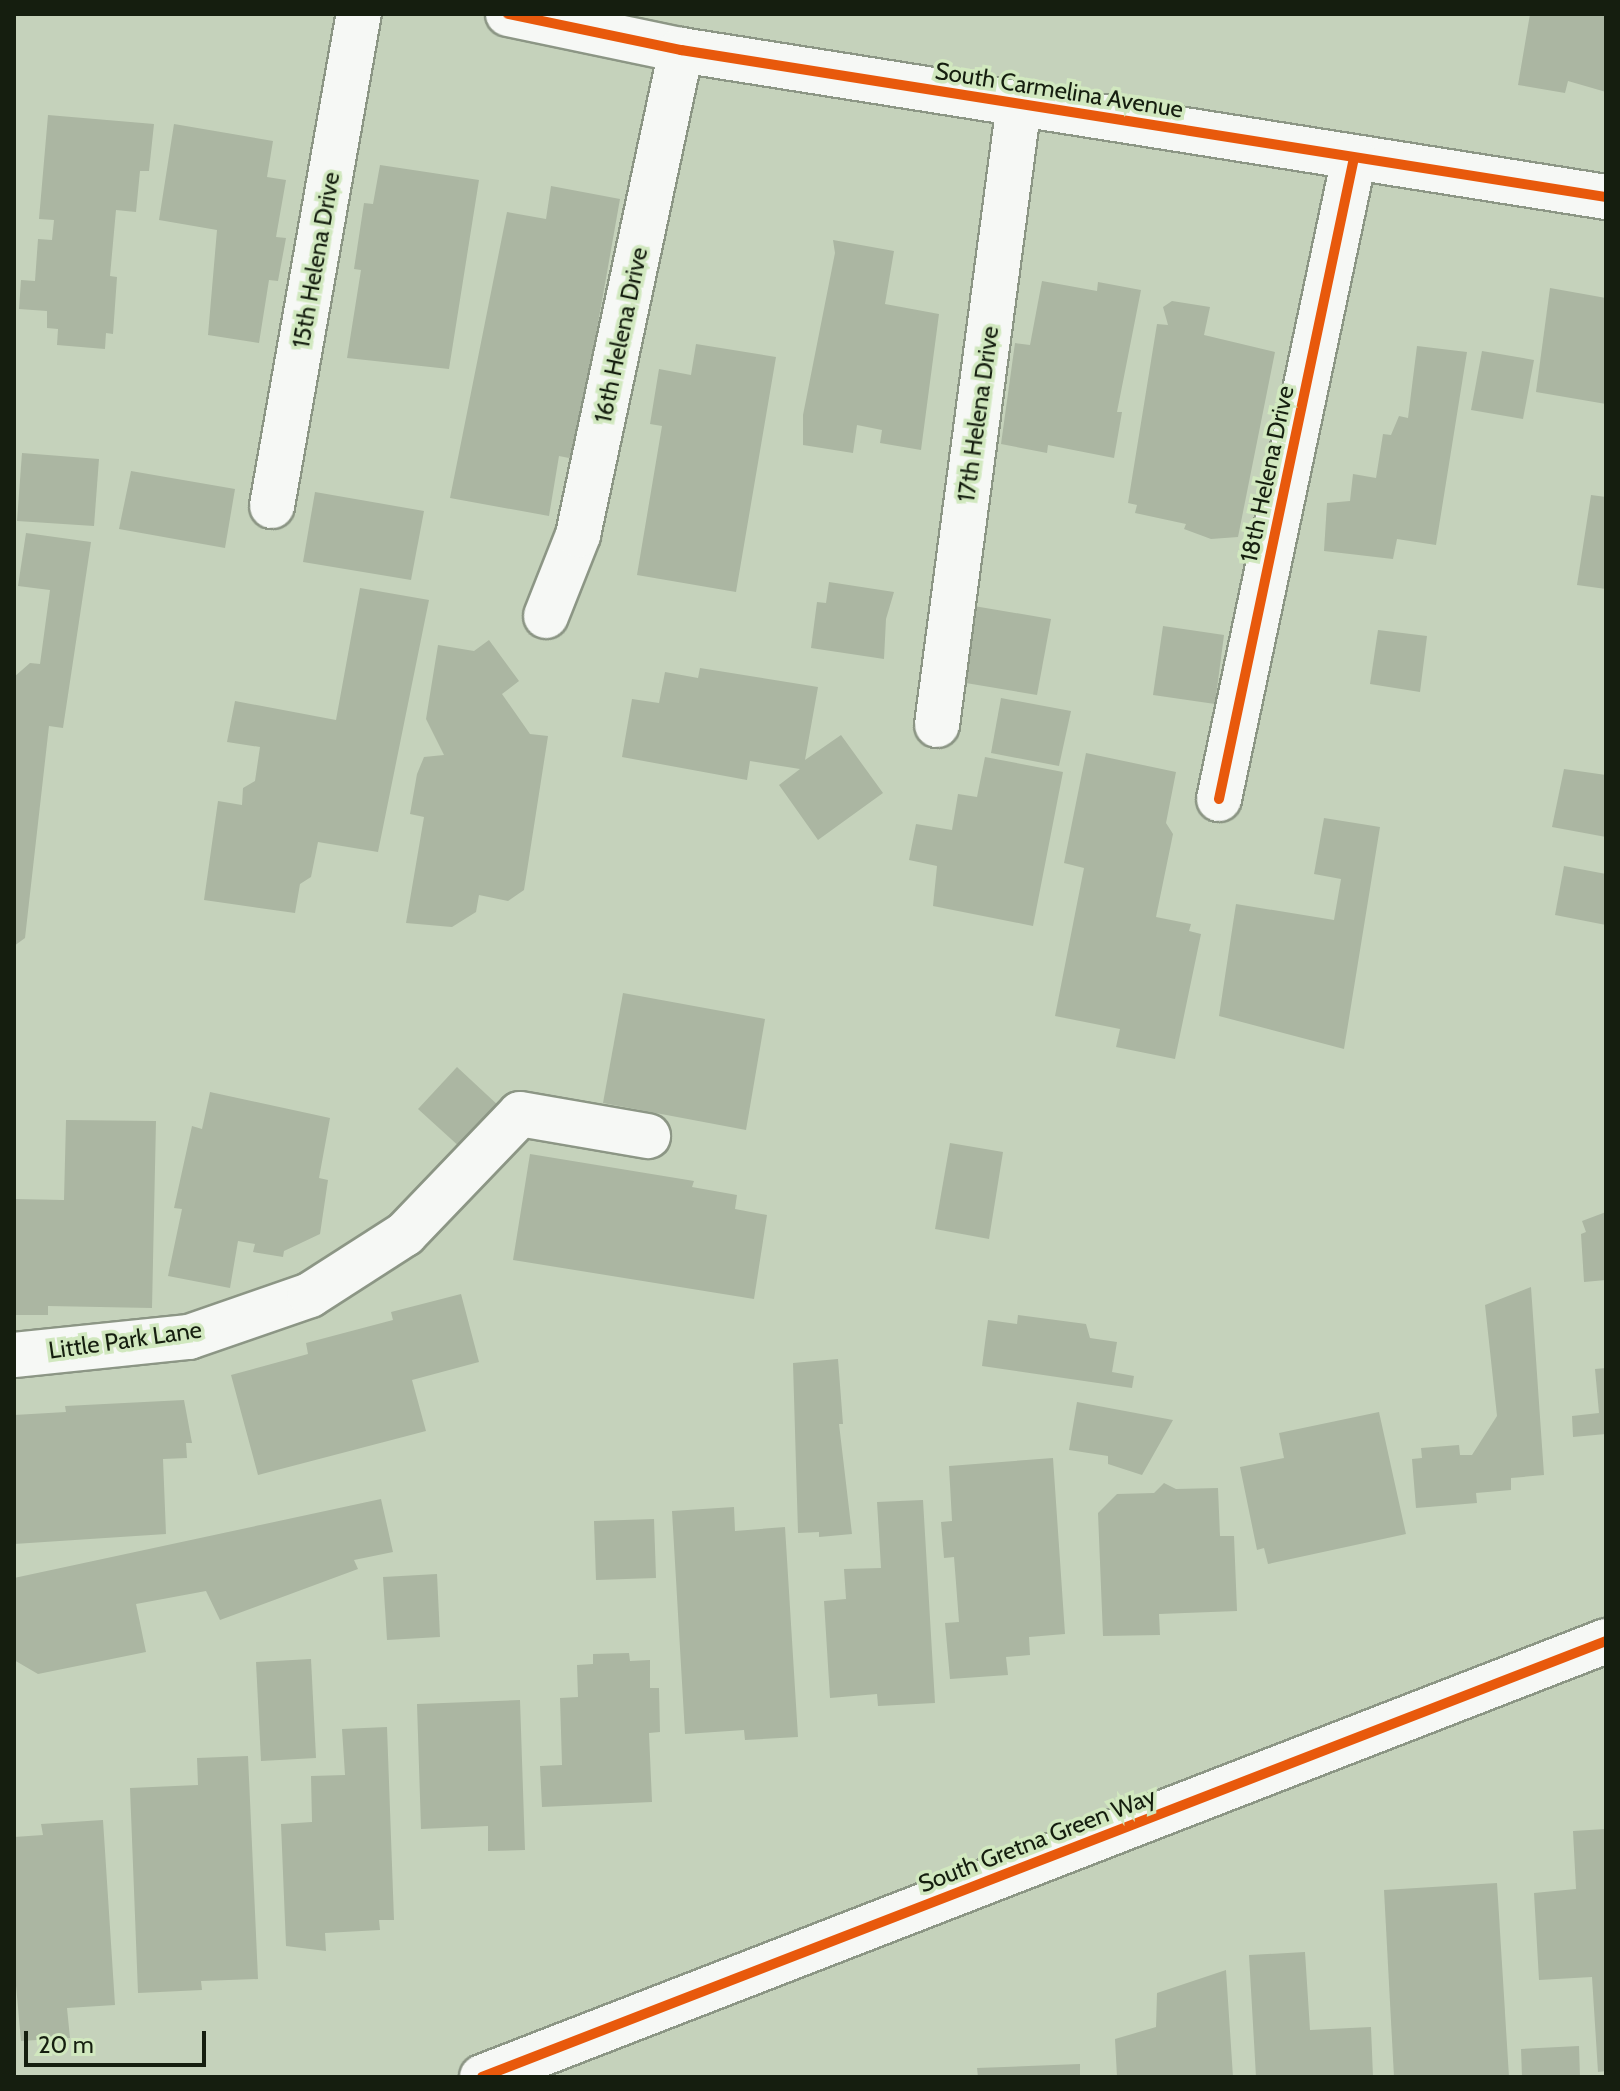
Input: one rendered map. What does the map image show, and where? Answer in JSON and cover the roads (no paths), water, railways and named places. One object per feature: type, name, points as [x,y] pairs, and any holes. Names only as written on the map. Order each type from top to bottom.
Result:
[{"type":"street","name":"15th Helena Drive","points":[[272,506],[359,14]]},
{"type":"street","name":"South Carmelina Avenue","points":[[508,14],[681,50],[1606,197]]},
{"type":"street","name":"16th Helena Drive","points":[[546,616],[578,535],[681,50]]},
{"type":"street","name":"17th Helena Drive","points":[[937,725],[1019,104]]},
{"type":"street","name":"18th Helena Drive","points":[[1219,799],[1354,158]]},
{"type":"street","name":"Little Park Lane","points":[[14,1355],[189,1337],[310,1295],[405,1234],[520,1114],[648,1136]]},
{"type":"street","name":"South Gretna Green Way","points":[[482,2077],[1606,1641]]}]
